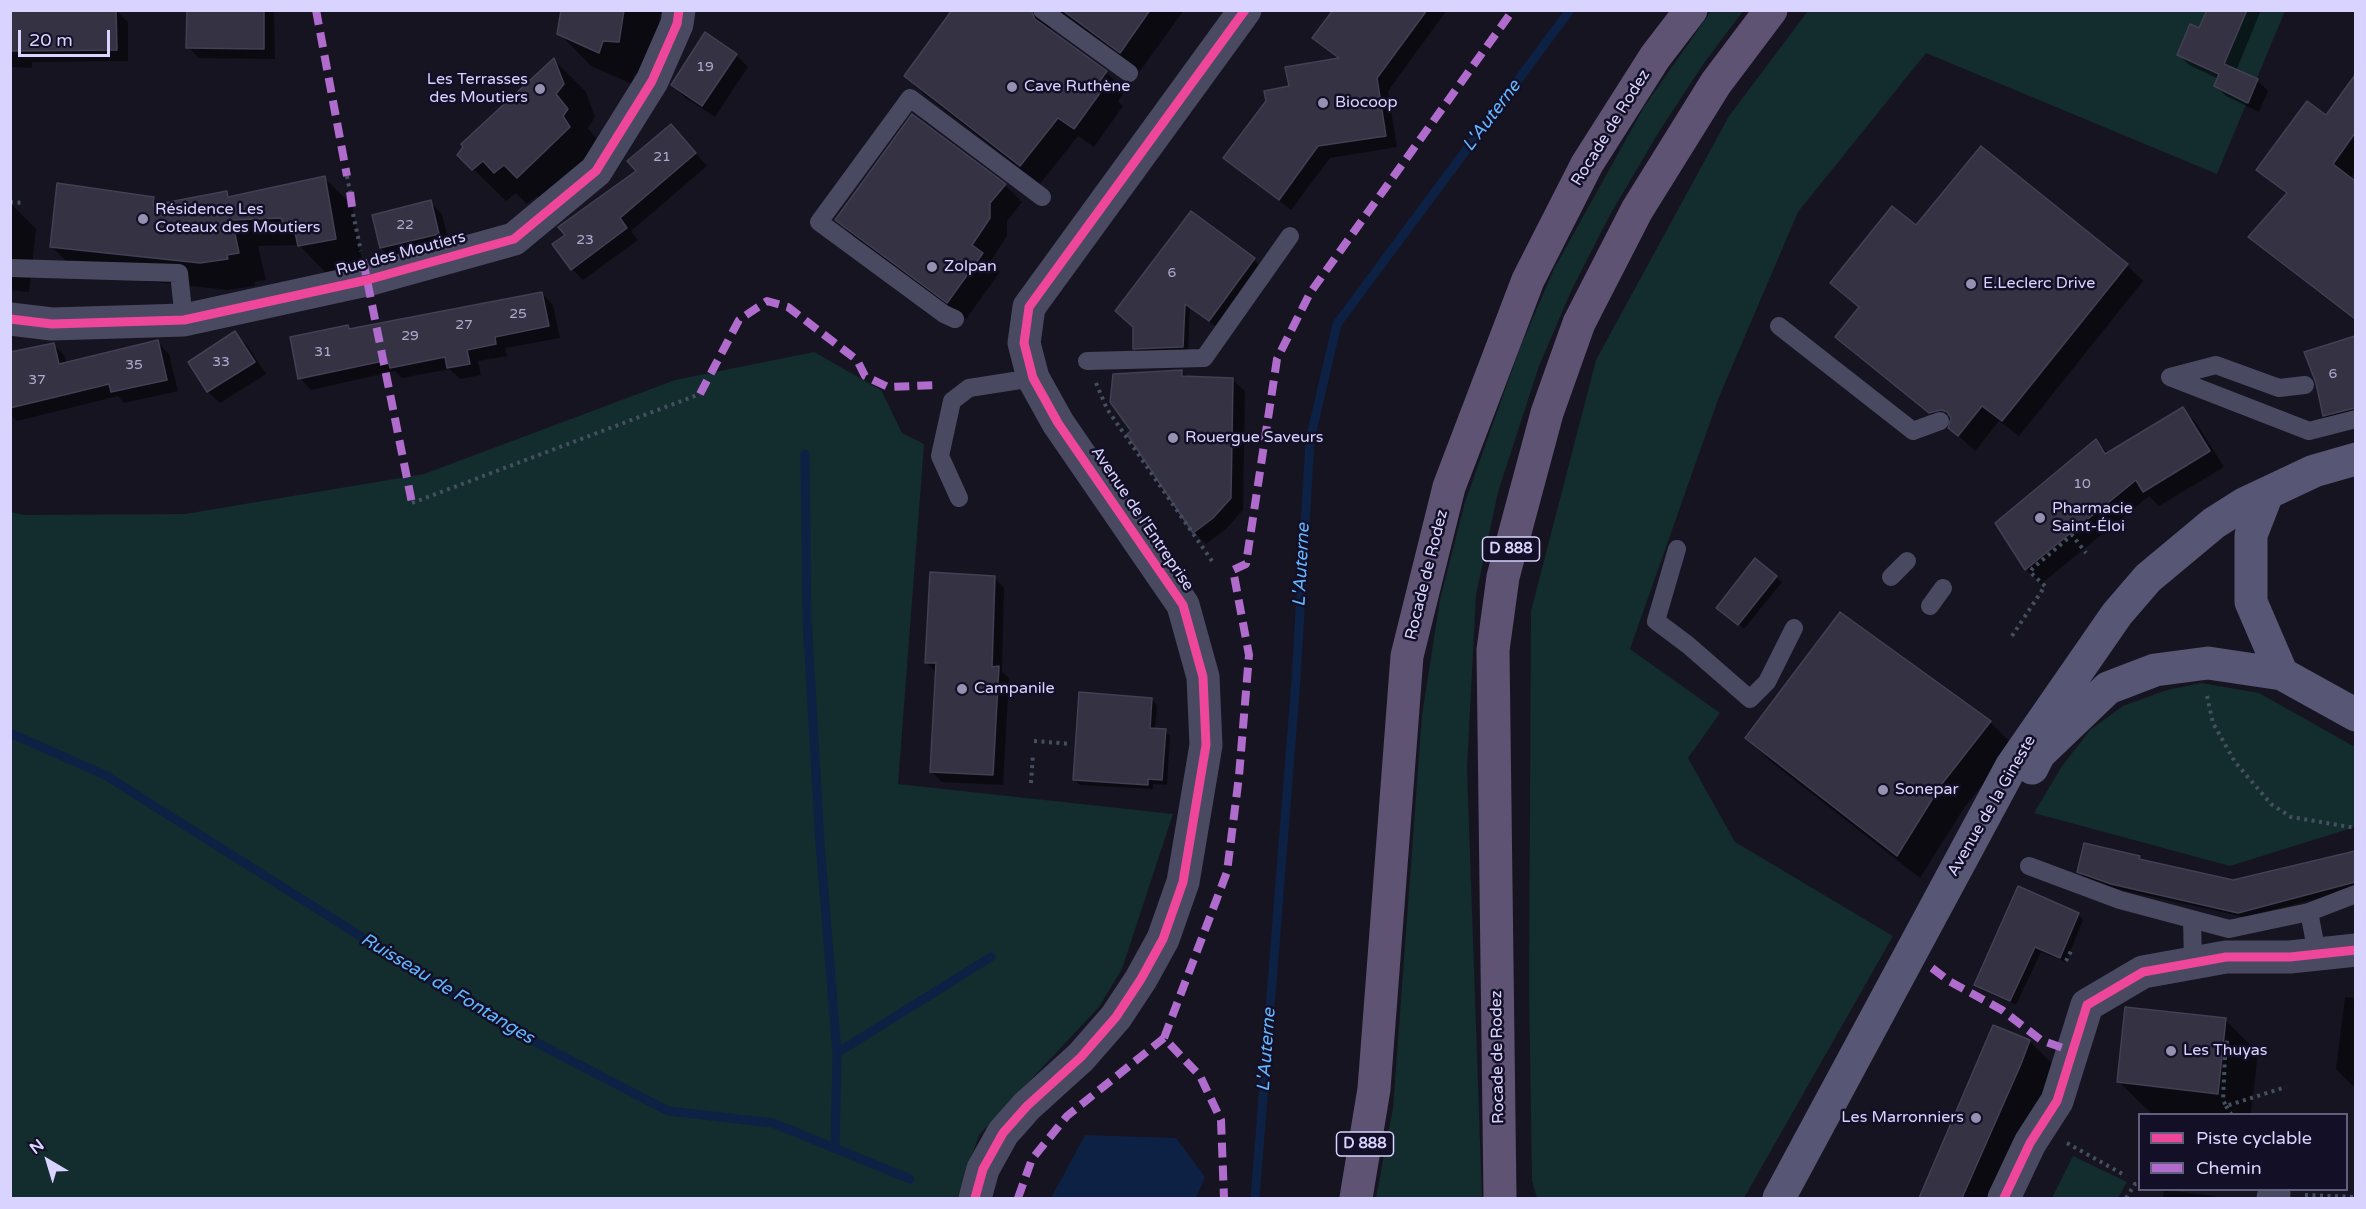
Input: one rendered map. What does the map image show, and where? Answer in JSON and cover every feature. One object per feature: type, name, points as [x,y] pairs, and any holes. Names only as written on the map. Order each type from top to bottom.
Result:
[{"type":"main road","name":"Rocade de Rodez","points":[[1356,1198],[1374,1089],[1407,656],[1449,487],[1528,280],[1581,174],[1655,57],[1691,10]]},
{"type":"main road","name":"Rocade de Rodez","points":[[1500,1198],[1492,650],[1503,577],[1547,413],[1579,323],[1637,210],[1716,83],[1771,10]]},
{"type":"main road","name":"Avenue de la Gineste","points":[[1779,1198],[2011,767],[2117,614],[2148,578],[2214,523],[2244,504],[2314,471],[2355,459]]},
{"type":"main road","points":[[2267,494],[2251,535],[2251,602],[2282,674],[2355,715]]},
{"type":"main road","name":"Avenue de la Gineste","points":[[1800,1198],[1922,962],[2039,754],[2108,688],[2155,670],[2208,663],[2282,674]]},
{"type":"main road","points":[[1499,1151],[1515,1198]]},
{"type":"street","name":"Rue des Moutiers","points":[[10,319],[52,324],[184,320],[367,280],[514,239],[596,171],[652,81],[676,24],[679,10]]},
{"type":"street","name":"Avenue de l'Entreprise","points":[[975,1198],[983,1169],[1003,1133],[1027,1106],[1081,1057],[1116,1017],[1141,979],[1163,939],[1184,882],[1206,745],[1203,677],[1182,605],[1059,423],[1033,378],[1024,343],[1029,307],[1245,10]]},
{"type":"street","points":[[2004,1198],[2030,1143],[2057,1101],[2087,1005],[2143,972],[2226,957],[2290,957],[2355,950]]},
{"type":"lane","points":[[1042,10],[1129,73]]},
{"type":"lane","points":[[955,319],[944,314],[819,222],[909,98],[1042,197]]},
{"type":"lane","points":[[1087,361],[1204,358],[1290,236]]},
{"type":"lane","points":[[10,268],[179,273],[184,320]]},
{"type":"lane","points":[[1779,326],[1913,431],[1940,422]]},
{"type":"lane","points":[[2305,385],[2279,388],[2216,365],[2170,377],[2309,431],[2355,419]]},
{"type":"lane","points":[[959,498],[940,456],[952,401],[969,388],[1033,378]]},
{"type":"lane","points":[[1677,549],[1656,621],[1688,645],[1750,699],[1767,682],[1794,628]]},
{"type":"lane","points":[[1891,578],[1907,561]]},
{"type":"lane","points":[[1930,606],[1943,588]]},
{"type":"lane","points":[[2028,866],[2120,900],[2229,928],[2309,912],[2355,894]]},
{"type":"lane","points":[[2309,912],[2317,953]]},
{"type":"lane","points":[[2192,920],[2193,963]]},
{"type":"path","points":[[347,176],[350,192]]},
{"type":"path","points":[[10,202],[24,203]]},
{"type":"path","points":[[353,214],[363,260]]},
{"type":"path","points":[[1087,361],[1107,409],[1212,561]]},
{"type":"path","points":[[412,503],[700,394]]},
{"type":"path","points":[[2012,636],[2045,586],[2030,572],[2033,568],[2072,535],[2086,553]]},
{"type":"path","points":[[2204,686],[2213,723],[2235,762],[2271,804],[2291,817],[2355,828]]},
{"type":"path","points":[[1034,741],[1071,744]]},
{"type":"path","points":[[1031,783],[1033,754]]},
{"type":"path","points":[[2066,961],[2072,949]]},
{"type":"path","points":[[2227,1040],[2223,1100],[2230,1113]]},
{"type":"path","points":[[2216,1056],[2225,1057]]},
{"type":"path","points":[[2226,1106],[2286,1087]]},
{"type":"path","points":[[2059,1138],[2126,1176]]},
{"type":"path","points":[[2126,1198],[2135,1184],[2138,1184]]},
{"type":"path","points":[[2274,1196],[2355,1197]]},
{"type":"green space","points":[[1711,11],[1743,11],[1704,63],[1660,130],[1611,213],[1572,289],[1539,366],[1498,492],[1476,595],[1467,768],[1482,1198],[1376,1198],[1393,1108],[1422,715],[1440,600],[1465,502],[1520,348],[1554,269],[1644,107]]},
{"type":"green space","points":[[1808,11],[2285,11],[2217,174],[1926,53],[1798,212],[1719,397],[1630,649],[1720,713],[1688,758],[1735,842],[1893,936],[1744,1198],[1537,1198],[1532,1180],[1529,986],[1531,611],[1596,360],[1729,116]]},
{"type":"green space","points":[[814,352],[881,390],[902,433],[924,444],[898,784],[1173,814],[1122,969],[1099,1007],[979,1135],[957,1198],[11,1198],[10,512],[25,515],[185,514],[424,474],[675,380]]},
{"type":"green space","points":[[2201,683],[2259,693],[2355,747],[2355,827],[2230,866],[2034,813],[2062,766],[2090,730],[2123,706],[2167,690]]},
{"type":"green space","points":[[2073,1156],[2127,1182],[2118,1198],[2052,1198]]},
{"type":"water","points":[[1085,1135],[1176,1138],[1205,1177],[1196,1198],[1051,1198]]},
{"type":"building","points":[[10,10],[116,10],[117,50],[10,51]]},
{"type":"building","points":[[187,10],[264,10],[264,49],[186,48]]},
{"type":"building","points":[[561,10],[624,10],[619,42],[603,41],[599,53],[557,34]]},
{"type":"building","points":[[952,10],[1031,10],[1035,19],[1107,71],[1100,81],[1105,86],[1074,129],[1058,118],[1020,166],[904,76]]},
{"type":"building","points":[[1062,10],[1150,10],[1120,53]]},
{"type":"building","name":"Biocoop","points":[[1333,10],[1427,10],[1377,78],[1386,136],[1318,146],[1279,200],[1223,158],[1266,101],[1264,91],[1289,86],[1285,67],[1339,58],[1312,38]]},
{"type":"building","points":[[2207,10],[2247,10],[2224,64],[2258,79],[2248,103],[2214,86],[2219,74],[2177,55],[2190,24],[2199,28]]},
{"type":"building","points":[[705,32],[737,54],[702,106],[671,85]]},
{"type":"building","name":"Les Terrasses des Moutiers","points":[[554,58],[564,84],[556,94],[568,109],[563,116],[570,127],[517,178],[504,165],[494,173],[483,161],[472,170],[457,155],[463,147],[461,144]]},
{"type":"building","points":[[2355,75],[2355,133],[2333,164],[2355,181],[2355,319],[2248,237],[2287,193],[2256,170],[2307,101],[2326,115]]},
{"type":"building","points":[[912,114],[1006,184],[990,203],[990,218],[972,245],[983,253],[947,303],[835,220]]},
{"type":"building","points":[[671,124],[696,153],[620,218],[627,228],[571,270],[552,244],[565,235],[558,227],[636,171],[627,161]]},
{"type":"building","name":"E.Leclerc Drive","points":[[1981,146],[2128,264],[2002,421],[1982,406],[1958,436],[1948,428],[1951,418],[1947,412],[1941,410],[1929,413],[1835,337],[1859,307],[1830,283],[1892,206],[1916,225]]},
{"type":"building","name":"Résidence Les Coteaux des Moutiers","points":[[325,176],[336,239],[298,246],[294,228],[284,225],[281,218],[232,220],[239,253],[227,255],[228,259],[200,263],[50,247],[57,183],[154,197],[153,205],[227,191],[228,197]]},
{"type":"building","points":[[431,200],[439,234],[380,248],[372,215]]},
{"type":"building","points":[[1191,211],[1255,258],[1209,321],[1185,304],[1183,347],[1133,349],[1133,327],[1115,311]]},
{"type":"building","points":[[542,292],[549,326],[495,337],[496,344],[467,350],[470,364],[447,368],[445,357],[390,368],[388,360],[298,379],[290,337],[348,325],[349,329]]},
{"type":"building","points":[[235,331],[255,362],[207,392],[188,362]]},
{"type":"building","points":[[2355,336],[2355,408],[2323,416],[2316,383],[2304,352]]},
{"type":"building","points":[[158,340],[167,380],[111,392],[109,384],[10,408],[10,352],[54,343],[59,364]]},
{"type":"building","points":[[1182,370],[1182,376],[1233,378],[1231,498],[1213,518],[1193,533],[1127,434],[1131,431],[1110,402],[1113,374]]},
{"type":"building","points":[[2183,407],[2210,451],[2143,492],[2136,480],[2025,570],[1995,523],[2096,439],[2105,454]]},
{"type":"building","points":[[1755,558],[1777,576],[1738,625],[1716,608]]},
{"type":"building","points":[[930,572],[995,576],[992,667],[999,666],[993,775],[930,772],[936,663],[925,663]]},
{"type":"building","points":[[1840,612],[1991,721],[1941,785],[1897,856],[1745,738]]},
{"type":"building","points":[[1079,692],[1152,698],[1150,728],[1166,729],[1162,780],[1148,779],[1148,785],[1073,780]]},
{"type":"building","points":[[2084,843],[2140,856],[2139,859],[2233,880],[2355,851],[2355,882],[2238,913],[2111,884],[2077,872]]},
{"type":"building","points":[[2018,886],[2079,913],[2060,958],[2035,947],[2010,1001],[1974,985]]},
{"type":"building","name":"Les Thuyas","points":[[2125,1007],[2226,1018],[2218,1094],[2117,1082]]},
{"type":"building","name":"Les Marronniers","points":[[1993,1025],[2030,1040],[2021,1064],[1962,1198],[1919,1198]]},
{"type":"waterway","name":"L'Auterne","points":[[1255,1198],[1296,680],[1310,440],[1337,324],[1570,10]]},
{"type":"waterway","points":[[805,454],[807,619],[820,843],[837,1053],[835,1148]]},
{"type":"waterway","name":"Ruisseau de Fontanges","points":[[10,733],[105,775],[495,1021],[668,1111],[773,1123],[910,1179]]},
{"type":"waterway","points":[[837,1053],[991,957]]},
{"type":"marked path","points":[[316,10],[347,176]]},
{"type":"marked path","points":[[1164,1038],[1227,872],[1239,776],[1249,655],[1233,570],[1246,564],[1277,359],[1310,293],[1513,10]]},
{"type":"marked path","points":[[350,192],[353,214]]},
{"type":"marked path","points":[[363,260],[412,503]]},
{"type":"marked path","points":[[700,394],[739,320],[767,301],[788,307],[857,360],[865,376],[888,387],[937,385]]},
{"type":"marked path","points":[[1932,968],[1949,981],[2002,1010],[2041,1040],[2074,1052]]},
{"type":"marked path","points":[[1018,1198],[1032,1159],[1067,1116],[1164,1038],[1200,1076],[1221,1120],[1224,1198]]},
{"type":"cycle path","points":[[10,319],[52,324],[184,320],[367,280],[514,239],[596,171],[652,81],[677,24],[679,10]]},
{"type":"cycle path","points":[[975,1198],[983,1169],[1003,1133],[1027,1106],[1081,1057],[1116,1017],[1141,979],[1163,939],[1183,882],[1206,745],[1203,677],[1183,605],[1058,423],[1033,378],[1024,343],[1029,307],[1245,10]]},
{"type":"cycle path","points":[[2004,1198],[2030,1143],[2057,1101],[2087,1005],[2143,972],[2226,957],[2290,957],[2356,950]]},
{"type":"place","name":"Cave Ruthène","points":[[1012,87]]},
{"type":"place","name":"Les Terrasses des Moutiers","points":[[540,89]]},
{"type":"place","name":"Biocoop","points":[[1323,103]]},
{"type":"place","name":"Résidence Les Coteaux des Moutiers","points":[[143,219]]},
{"type":"place","name":"Zolpan","points":[[932,267]]},
{"type":"place","name":"E.Leclerc Drive","points":[[1971,284]]},
{"type":"place","name":"Rouergue Saveurs","points":[[1173,438]]},
{"type":"place","name":"Pharmacie Saint-Éloi","points":[[2040,518]]},
{"type":"place","name":"Campanile","points":[[962,689]]},
{"type":"place","name":"Sonepar","points":[[1883,790]]},
{"type":"place","name":"Les Thuyas","points":[[2171,1051]]},
{"type":"place","name":"Les Marronniers","points":[[1976,1118]]}]
